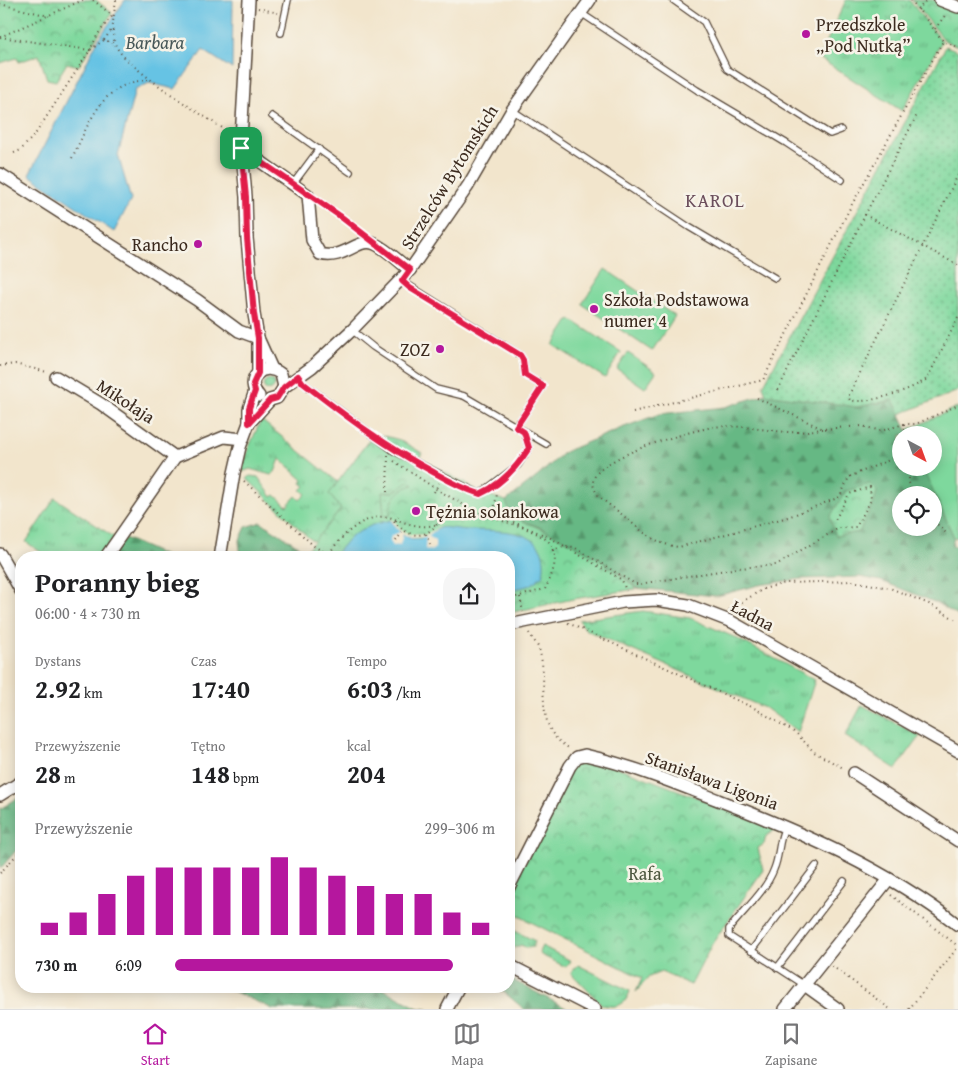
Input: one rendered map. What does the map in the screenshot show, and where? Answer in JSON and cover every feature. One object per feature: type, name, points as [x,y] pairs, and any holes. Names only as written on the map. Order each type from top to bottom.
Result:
[{"type":"street","name":"Strzelców Bytomskich","points":[[284,387],[312,367],[402,281],[455,206],[512,110],[590,0]]},
{"type":"street","points":[[0,174],[197,300],[239,332],[258,338],[284,387],[277,398],[270,400],[261,398],[255,391],[253,384],[258,373],[258,338],[247,238],[246,197],[241,143],[249,3]]},
{"type":"street","points":[[241,143],[308,194],[312,240],[320,254],[329,256],[340,255],[362,243],[374,243],[410,270]]},
{"type":"street","points":[[258,373],[277,372],[298,376]]},
{"type":"street","name":"Mikołaja","points":[[56,377],[101,404],[175,457]]},
{"type":"street","points":[[249,423],[249,408],[255,391]]},
{"type":"street","points":[[221,551],[242,439],[249,423],[270,400]]},
{"type":"street","points":[[110,551],[175,457],[224,437],[242,439]]},
{"type":"street","points":[[0,554],[15,580]]},
{"type":"street","name":"Ładna","points":[[515,624],[623,602],[656,600],[688,606],[719,616],[843,684],[958,751]]},
{"type":"street","points":[[515,875],[570,766],[577,757],[584,755]]},
{"type":"street","name":"Stanisława Ligonia","points":[[584,755],[660,778],[785,827],[860,861],[886,884],[958,925]]},
{"type":"street","points":[[854,773],[958,841]]},
{"type":"street","points":[[0,795],[15,786]]},
{"type":"street","points":[[786,1009],[886,884]]},
{"type":"street","points":[[515,968],[595,1009]]},
{"type":"street","points":[[806,986],[838,1009]]},
{"type":"street","points":[[447,1009],[455,993]]},
{"type":"lane","points":[[282,33],[288,0]]},
{"type":"lane","points":[[673,0],[704,22],[727,69],[830,134],[841,130]]},
{"type":"lane","points":[[581,12],[697,90],[786,143],[842,180]]},
{"type":"lane","points":[[512,110],[688,227],[775,278]]},
{"type":"lane","points":[[272,116],[350,172]]},
{"type":"lane","points":[[293,184],[319,149]]},
{"type":"lane","points":[[402,281],[520,355],[523,360],[525,375],[543,386],[516,427]]},
{"type":"lane","points":[[352,330],[436,388],[464,396],[546,444]]},
{"type":"lane","points":[[298,376],[303,383],[394,451],[472,492],[482,493],[518,465],[529,448],[524,432]]},
{"type":"lane","points":[[785,827],[778,846],[774,870],[729,929],[729,936],[806,986]]},
{"type":"lane","points":[[751,951],[816,866]]},
{"type":"lane","points":[[777,968],[844,881]]},
{"type":"path","points":[[83,0],[0,37],[90,50],[104,40],[113,28]]},
{"type":"path","points":[[93,0],[113,16]]},
{"type":"path","points":[[14,153],[21,150],[36,133],[90,50],[98,34],[113,16],[116,0]]},
{"type":"path","points":[[911,0],[943,41],[958,47]]},
{"type":"path","points":[[918,10],[926,0]]},
{"type":"path","points":[[249,3],[285,15]]},
{"type":"path","points":[[0,4],[49,16]]},
{"type":"path","points":[[934,30],[944,19],[950,4]]},
{"type":"path","points":[[114,11],[113,28],[115,44]]},
{"type":"path","points":[[104,40],[115,44],[141,73],[241,143]]},
{"type":"path","points":[[633,412],[763,380],[851,206],[943,41]]},
{"type":"path","points":[[72,158],[102,100],[115,88],[133,80],[153,80]]},
{"type":"path","points":[[778,390],[918,113]]},
{"type":"path","points":[[958,175],[848,398],[858,402],[886,396],[927,379],[958,318]]},
{"type":"path","points":[[308,194],[374,243]]},
{"type":"path","points":[[865,215],[958,265]]},
{"type":"path","points":[[0,366],[16,364],[44,370]]},
{"type":"path","points":[[757,398],[823,429]]},
{"type":"path","points":[[892,459],[849,477],[840,497],[788,517],[679,547],[665,545],[651,538],[604,500],[593,484],[594,476],[601,468],[654,442],[714,427],[757,427],[789,432],[862,426],[880,431],[904,424],[916,424],[958,405]]},
{"type":"path","points":[[384,444],[389,459],[387,492]]},
{"type":"path","points":[[394,451],[393,458],[396,464],[435,491],[471,509],[511,520],[550,537],[622,580],[626,593]]},
{"type":"path","points":[[234,474],[320,551]]},
{"type":"path","points":[[435,491],[442,477]]},
{"type":"path","points":[[552,550],[565,546],[574,547],[635,584],[776,564],[838,528],[856,527],[871,500],[870,488],[849,494],[835,520]]},
{"type":"path","points":[[493,516],[498,494]]},
{"type":"path","points":[[331,551],[336,542],[348,531],[375,518],[391,518],[400,524],[435,524],[463,509],[526,530],[547,541],[552,550],[555,566],[545,589],[515,598]]},
{"type":"path","points":[[396,521],[398,516]]},
{"type":"path","points":[[391,518],[403,531],[415,535],[426,534],[438,523]]},
{"type":"path","points":[[416,520],[416,525]]},
{"type":"path","points":[[942,529],[946,533]]},
{"type":"path","points":[[396,540],[403,531]]},
{"type":"path","points":[[426,534],[430,544]]},
{"type":"path","points":[[547,541],[550,537]]},
{"type":"path","points":[[727,611],[763,590],[785,583],[852,581],[890,588],[929,604],[958,621]]},
{"type":"path","points":[[520,597],[526,621],[525,627],[539,649],[543,707],[553,735],[564,746],[584,755]]},
{"type":"path","points":[[562,613],[563,619],[569,625],[756,709],[796,733],[814,752],[854,773]]},
{"type":"path","points":[[0,874],[15,857]]},
{"type":"path","points":[[886,884],[958,946],[908,1009]]},
{"type":"path","points":[[825,961],[890,1009]]},
{"type":"green space","points":[[0,0],[96,0],[112,13],[79,66],[67,63],[56,81],[47,79],[39,55],[19,62],[17,58],[0,63]]},
{"type":"green space","points":[[846,0],[909,0],[942,41],[902,111],[819,58]]},
{"type":"green space","points":[[912,0],[933,0],[958,9],[958,46],[945,41]]},
{"type":"green space","points":[[946,46],[958,51],[958,391],[900,414],[893,400],[857,407],[766,394],[763,386]]},
{"type":"green space","points":[[605,269],[675,316],[652,351],[582,304]]},
{"type":"green space","points":[[570,319],[621,352],[605,378],[553,345]]},
{"type":"green space","points":[[628,353],[656,372],[645,388],[617,369]]},
{"type":"green space","points":[[269,379],[275,385],[269,391],[263,385]]},
{"type":"green space","points":[[766,394],[857,407],[894,400],[905,426],[892,426],[892,476],[927,476],[931,486],[892,486],[892,536],[942,536],[942,510],[954,537],[952,546],[958,546],[958,616],[937,603],[907,591],[881,581],[860,577],[800,579],[759,585],[716,596],[636,588],[620,573],[539,527],[509,516],[506,501],[538,476],[564,452],[659,414],[725,407]]},
{"type":"green space","points":[[958,407],[958,538],[954,537],[942,510],[942,486],[931,486],[927,476],[942,476],[942,426],[916,426]]},
{"type":"green space","points":[[261,420],[338,482],[369,440],[328,549],[309,538],[247,479],[250,476],[258,477],[272,497],[275,495],[287,506],[296,496],[300,500],[306,494],[301,490],[305,486],[301,483],[303,480],[280,459],[275,472],[271,475],[250,469],[242,472],[248,449]]},
{"type":"green space","points":[[381,435],[400,440],[422,453],[420,458],[482,493],[506,501],[510,516],[593,555],[636,589],[573,599],[515,612],[515,551],[306,551],[341,509],[329,494],[369,440]]},
{"type":"green space","points":[[409,482],[414,485],[404,489],[396,496],[391,505],[390,516],[384,516],[382,492],[393,492]]},
{"type":"green space","points":[[870,484],[877,491],[874,503],[859,532],[836,536],[830,517],[846,491]]},
{"type":"green space","points":[[55,498],[114,537],[104,551],[39,551],[26,542]]},
{"type":"green space","points":[[261,522],[306,551],[240,551],[239,542],[246,527]]},
{"type":"green space","points":[[125,538],[154,551],[113,551]]},
{"type":"green space","points":[[643,611],[690,618],[734,637],[815,680],[798,732],[767,709],[586,630],[579,620]]},
{"type":"green space","points":[[862,705],[920,736],[896,769],[845,736]]},
{"type":"green space","name":"Rafa","points":[[585,755],[778,828],[766,836],[764,844],[758,848],[763,870],[712,944],[691,985],[661,972],[649,977],[636,992],[642,978],[515,914],[515,875],[570,766]]},
{"type":"green space","points":[[15,800],[15,852],[0,869],[0,809]]},
{"type":"green space","points":[[515,931],[535,941],[533,947],[527,948],[521,945],[515,948]]},
{"type":"green space","points":[[542,946],[571,961],[566,967],[541,955],[539,952]]},
{"type":"green space","points":[[578,965],[630,991],[626,1000],[616,1006],[602,1005],[571,973]]},
{"type":"green space","points":[[515,981],[568,1009],[524,1009],[505,993],[515,993]]},
{"type":"green space","points":[[237,993],[390,993],[418,1008],[428,1009],[273,1009]]},
{"type":"water","name":"Barbara","points":[[125,0],[233,0],[232,69],[203,50],[175,89],[149,83],[135,90],[118,155],[131,200],[114,232],[29,175],[99,38]]},
{"type":"water","points":[[391,520],[402,533],[416,539],[423,538],[441,528],[509,532],[522,535],[532,540],[540,548],[544,559],[543,575],[531,585],[515,589],[515,551],[338,551],[351,536],[372,525]]},
{"type":"pier","points":[[393,519],[401,530],[411,535],[425,535],[440,526],[428,536],[435,540],[435,548],[431,551],[425,549],[426,537],[411,538],[403,534],[400,545],[393,546],[390,541],[391,536],[400,532],[391,520]]},
{"type":"place","name":"Przedszkole „Pod Nutką”","points":[[806,34]]},
{"type":"place","name":"Rancho","points":[[198,244]]},
{"type":"place","name":"Szkoła Podstawowa numer 4","points":[[594,309]]},
{"type":"place","name":"ZOZ","points":[[440,349]]},
{"type":"place","name":"Tężnia solankowa","points":[[416,511]]},
{"type":"district","name":"KAROL","points":[[715,200]]},
{"type":"route","points":[[241,148],[340,216],[410,270],[402,281],[410,288],[520,355],[525,368],[525,375],[543,386],[516,427],[524,432],[529,448],[518,465],[501,480],[480,494],[442,477],[371,436],[303,383],[298,376],[284,387],[277,398],[270,400],[249,423],[249,408],[255,391],[253,384],[258,373],[258,338],[247,238],[246,197],[241,148]]}]
